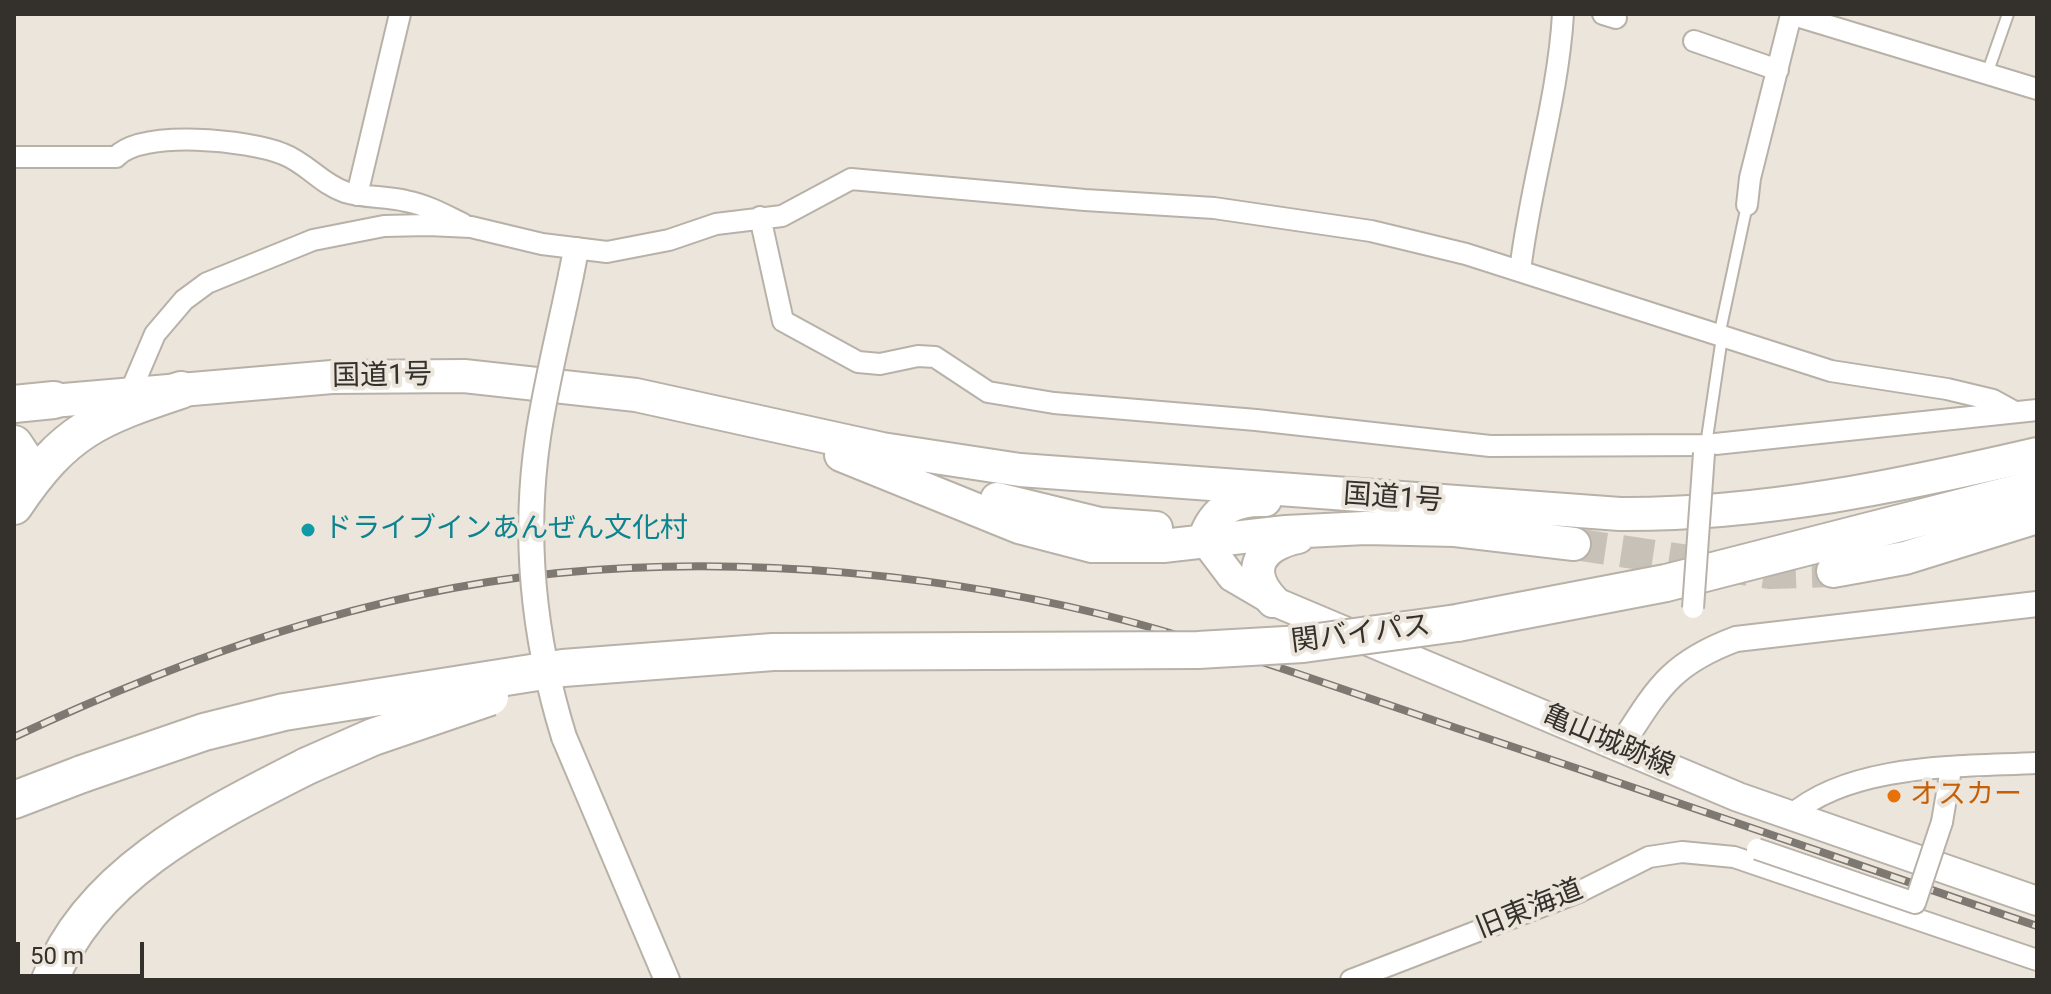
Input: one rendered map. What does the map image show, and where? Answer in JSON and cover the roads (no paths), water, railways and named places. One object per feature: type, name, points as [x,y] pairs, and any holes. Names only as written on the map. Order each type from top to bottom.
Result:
[{"type":"highway","name":"国道1号","points":[[54,400],[332,377],[464,376],[636,395],[927,457],[1020,470],[1488,507],[1620,514],[1715,513],[1892,486],[2037,454]]},
{"type":"highway","points":[[21,495],[53,453],[79,431],[117,412],[181,390]]},
{"type":"highway","points":[[14,405],[54,400]]},
{"type":"highway","name":"国道1号","points":[[748,421],[1019,527],[1064,541],[1121,548],[1311,530],[1416,528],[1574,544]]},
{"type":"highway","points":[[824,436],[1018,505],[1100,524],[1184,530],[1204,540],[1213,520],[1238,500],[1488,507]]},
{"type":"highway","points":[[14,444],[28,465],[21,495]]},
{"type":"highway","name":"関バイパス","points":[[711,655],[819,651],[1198,650],[1303,644],[1457,623],[1666,583],[2037,487]]},
{"type":"highway","points":[[1833,571],[1905,558],[2037,517]]},
{"type":"highway","points":[[1273,601],[1260,584],[1258,573],[1263,552],[1272,544],[1300,537],[1416,528]]},
{"type":"highway","points":[[14,800],[204,732],[284,712],[563,668],[711,655]]},
{"type":"highway","points":[[50,980],[80,926],[103,899],[143,863],[200,824],[307,766],[399,728],[502,694],[564,678],[711,655]]},
{"type":"main road","name":"亀山城跡線","points":[[1204,540],[1232,577],[1273,601],[1790,816],[2037,901]]},
{"type":"street","points":[[357,195],[400,14]]},
{"type":"street","points":[[1520,271],[1530,197],[1562,48],[1563,14]]},
{"type":"street","points":[[1747,205],[1791,14],[2037,89]]},
{"type":"street","points":[[1694,41],[1778,70]]},
{"type":"street","points":[[14,157],[116,157],[123,150],[142,143],[176,139],[258,147],[283,153],[301,163],[324,184],[357,195],[428,206],[471,227]]},
{"type":"street","points":[[129,395],[155,334],[184,300],[207,283],[288,248],[337,234],[404,225],[471,227],[576,250],[607,252],[639,247],[716,224],[795,212],[824,191],[851,179],[883,179],[1085,200],[1214,208],[1371,231],[1520,271],[1831,371],[1947,389],[1993,400],[2013,411]]},
{"type":"street","points":[[760,217],[783,321],[858,362],[880,364],[918,356],[935,357],[988,392],[1054,403],[1256,420],[1490,446],[1705,449],[2037,410]]},
{"type":"street","points":[[576,250],[538,436],[532,516],[541,658],[564,737],[667,980]]},
{"type":"street","points":[[1693,608],[1705,449]]},
{"type":"street","points":[[1620,747],[1652,696],[1674,671],[1704,651],[1736,639],[2037,604]]},
{"type":"street","points":[[1790,816],[1808,800],[1873,776],[2037,763]]},
{"type":"street","name":"旧東海道","points":[[1351,980],[1579,892],[1649,857],[1757,849],[1915,903],[1942,822],[1951,769]]},
{"type":"street","points":[[1710,853],[1734,857],[2037,960]]},
{"type":"lane","points":[[1987,74],[2008,14]]},
{"type":"lane","points":[[1705,449],[1720,336],[1747,205]]},
{"type":"tunnel","points":[[1574,544],[1769,573],[1833,571]]},
{"type":"railway","points":[[14,737],[211,655],[347,612],[417,595],[487,582],[629,568],[701,566],[848,573],[995,592],[1135,623],[1296,673],[2037,926]]},
{"type":"place","name":"ドライブインあんぜん文化村","points":[[308,530]]},
{"type":"place","name":"オスカー","points":[[1894,796]]}]
